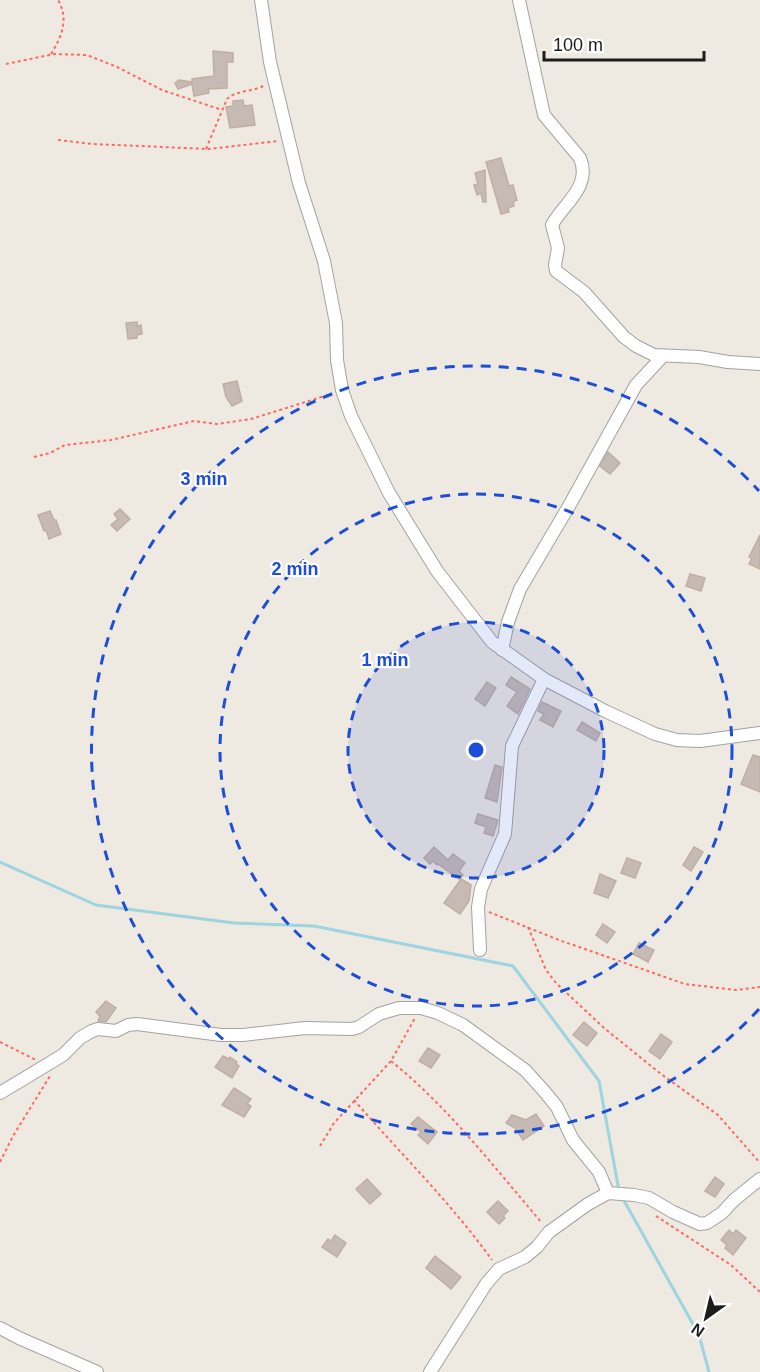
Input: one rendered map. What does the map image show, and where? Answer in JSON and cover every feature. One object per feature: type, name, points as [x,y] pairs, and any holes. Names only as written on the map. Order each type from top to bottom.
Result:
[{"type":"street","points":[[261,0],[270,62],[299,183],[324,261],[336,323],[337,360],[342,390],[351,416],[389,493],[436,571],[484,633],[502,650],[544,679],[605,711],[668,739],[700,741],[760,733]]},
{"type":"street","points":[[519,0],[544,115],[583,164],[582,178],[576,193],[552,225],[558,248],[556,271],[584,292],[624,337],[646,352],[663,356],[699,357],[760,364]]},
{"type":"street","points":[[502,650],[508,622],[520,589],[636,386],[663,356]]},
{"type":"street","points":[[480,950],[478,907],[484,881],[505,834],[512,746],[544,679]]},
{"type":"street","points":[[0,1093],[49,1069],[80,1038],[98,1029],[116,1031],[128,1025],[137,1024],[221,1035],[243,1035],[305,1028],[339,1030],[359,1027],[380,1014],[399,1008],[421,1008],[463,1025],[525,1070],[557,1107],[573,1140],[599,1172],[608,1193]]},
{"type":"street","points":[[430,1372],[486,1284],[499,1269],[525,1257],[537,1248],[549,1232],[588,1204],[608,1193],[634,1195],[650,1198],[700,1224],[707,1223],[722,1213],[760,1179]]},
{"type":"street","points":[[0,1328],[97,1372]]},
{"type":"path","points":[[51,54],[61,36],[64,19],[63,9],[58,0]]},
{"type":"path","points":[[6,64],[51,54],[87,55],[162,90],[222,110]]},
{"type":"path","points":[[207,149],[227,99],[233,94],[255,90],[274,78]]},
{"type":"path","points":[[58,140],[207,149],[290,140]]},
{"type":"path","points":[[34,457],[50,453],[65,445],[119,439],[194,421],[217,424],[251,419],[298,406],[342,390]]},
{"type":"path","points":[[478,907],[641,970],[685,984],[736,990],[760,987]]},
{"type":"path","points":[[528,927],[546,970],[556,983],[627,1047],[718,1115],[760,1163]]},
{"type":"path","points":[[320,1146],[334,1123],[391,1061],[421,1008]]},
{"type":"path","points":[[0,1042],[23,1052],[49,1069],[0,1162]]},
{"type":"path","points":[[391,1061],[421,1085],[457,1123],[549,1232]]},
{"type":"path","points":[[354,1100],[475,1236],[499,1269]]},
{"type":"path","points":[[650,1211],[667,1225],[731,1265],[760,1292]]},
{"type":"building","points":[[213,51],[233,53],[233,62],[227,62],[227,88],[208,89],[209,93],[194,96],[192,84],[178,89],[175,83],[179,80],[192,82],[192,79],[214,76]]},
{"type":"building","points":[[243,100],[244,106],[252,105],[255,125],[230,128],[226,107],[233,106],[233,101]]},
{"type":"building","points":[[501,158],[509,186],[513,185],[517,200],[513,202],[514,206],[508,208],[509,212],[501,214],[486,162]]},
{"type":"building","points":[[485,170],[486,202],[483,202],[481,193],[477,195],[474,185],[478,184],[475,173]]},
{"type":"building","points":[[137,322],[137,326],[141,325],[142,334],[137,335],[137,338],[128,339],[126,323]]},
{"type":"building","points":[[237,381],[242,401],[232,406],[226,397],[223,384]]},
{"type":"building","points":[[608,452],[620,463],[610,474],[600,466]]},
{"type":"building","points":[[120,509],[130,519],[117,531],[111,525],[118,519],[114,514]]},
{"type":"building","points":[[50,511],[61,534],[49,539],[38,515]]},
{"type":"building","points":[[760,535],[760,569],[749,564],[752,558],[749,557]]},
{"type":"building","points":[[690,574],[705,578],[701,591],[686,586]]},
{"type":"building","points":[[511,677],[530,689],[518,714],[507,706],[517,692],[506,685]]},
{"type":"building","points":[[487,682],[496,688],[485,706],[475,699]]},
{"type":"building","points":[[542,702],[561,711],[553,727],[540,720],[544,714],[538,711]]},
{"type":"building","points":[[582,722],[600,733],[596,741],[577,730]]},
{"type":"building","points":[[753,755],[760,757],[760,792],[741,784]]},
{"type":"building","points":[[495,765],[502,767],[497,802],[485,798]]},
{"type":"building","points":[[478,814],[498,820],[493,836],[484,833],[486,827],[475,823]]},
{"type":"building","points":[[434,847],[448,860],[453,854],[465,863],[459,871],[463,875],[459,879],[433,861],[430,864],[424,858]]},
{"type":"building","points":[[694,847],[703,852],[691,871],[683,865]]},
{"type":"building","points":[[627,858],[641,863],[635,878],[621,873]]},
{"type":"building","points":[[600,874],[616,881],[608,898],[594,893]]},
{"type":"building","points":[[461,879],[471,885],[469,901],[460,914],[444,903]]},
{"type":"building","points":[[603,924],[615,932],[607,943],[596,935]]},
{"type":"building","points":[[639,943],[654,950],[648,962],[633,954]]},
{"type":"building","points":[[106,1001],[116,1008],[106,1022],[98,1021],[100,1016],[96,1012]]},
{"type":"building","points":[[584,1022],[597,1033],[587,1046],[573,1035]]},
{"type":"building","points":[[661,1034],[672,1042],[660,1059],[649,1051]]},
{"type":"building","points":[[428,1048],[440,1055],[431,1068],[419,1061]]},
{"type":"building","points":[[223,1056],[229,1059],[230,1057],[239,1066],[232,1078],[215,1067]]},
{"type":"building","points":[[234,1088],[251,1099],[247,1104],[251,1106],[244,1117],[222,1105]]},
{"type":"building","points":[[536,1114],[544,1126],[523,1140],[515,1128],[506,1123],[512,1115],[526,1120]]},
{"type":"building","points":[[418,1117],[437,1132],[428,1144],[418,1135],[421,1132],[411,1124]]},
{"type":"building","points":[[715,1177],[724,1184],[715,1197],[705,1191]]},
{"type":"building","points":[[367,1179],[381,1194],[370,1204],[356,1189]]},
{"type":"building","points":[[498,1201],[508,1211],[499,1224],[487,1212]]},
{"type":"building","points":[[729,1230],[733,1234],[736,1230],[746,1238],[733,1255],[725,1248],[727,1245],[721,1240]]},
{"type":"building","points":[[335,1235],[346,1243],[337,1257],[322,1247],[328,1239],[331,1241]]},
{"type":"building","points":[[435,1256],[461,1277],[451,1289],[426,1268]]},
{"type":"waterway","points":[[0,862],[96,905],[234,923],[314,926],[513,966],[599,1081],[619,1191]]},
{"type":"waterway","points":[[622,1197],[699,1335],[709,1372]]}]
